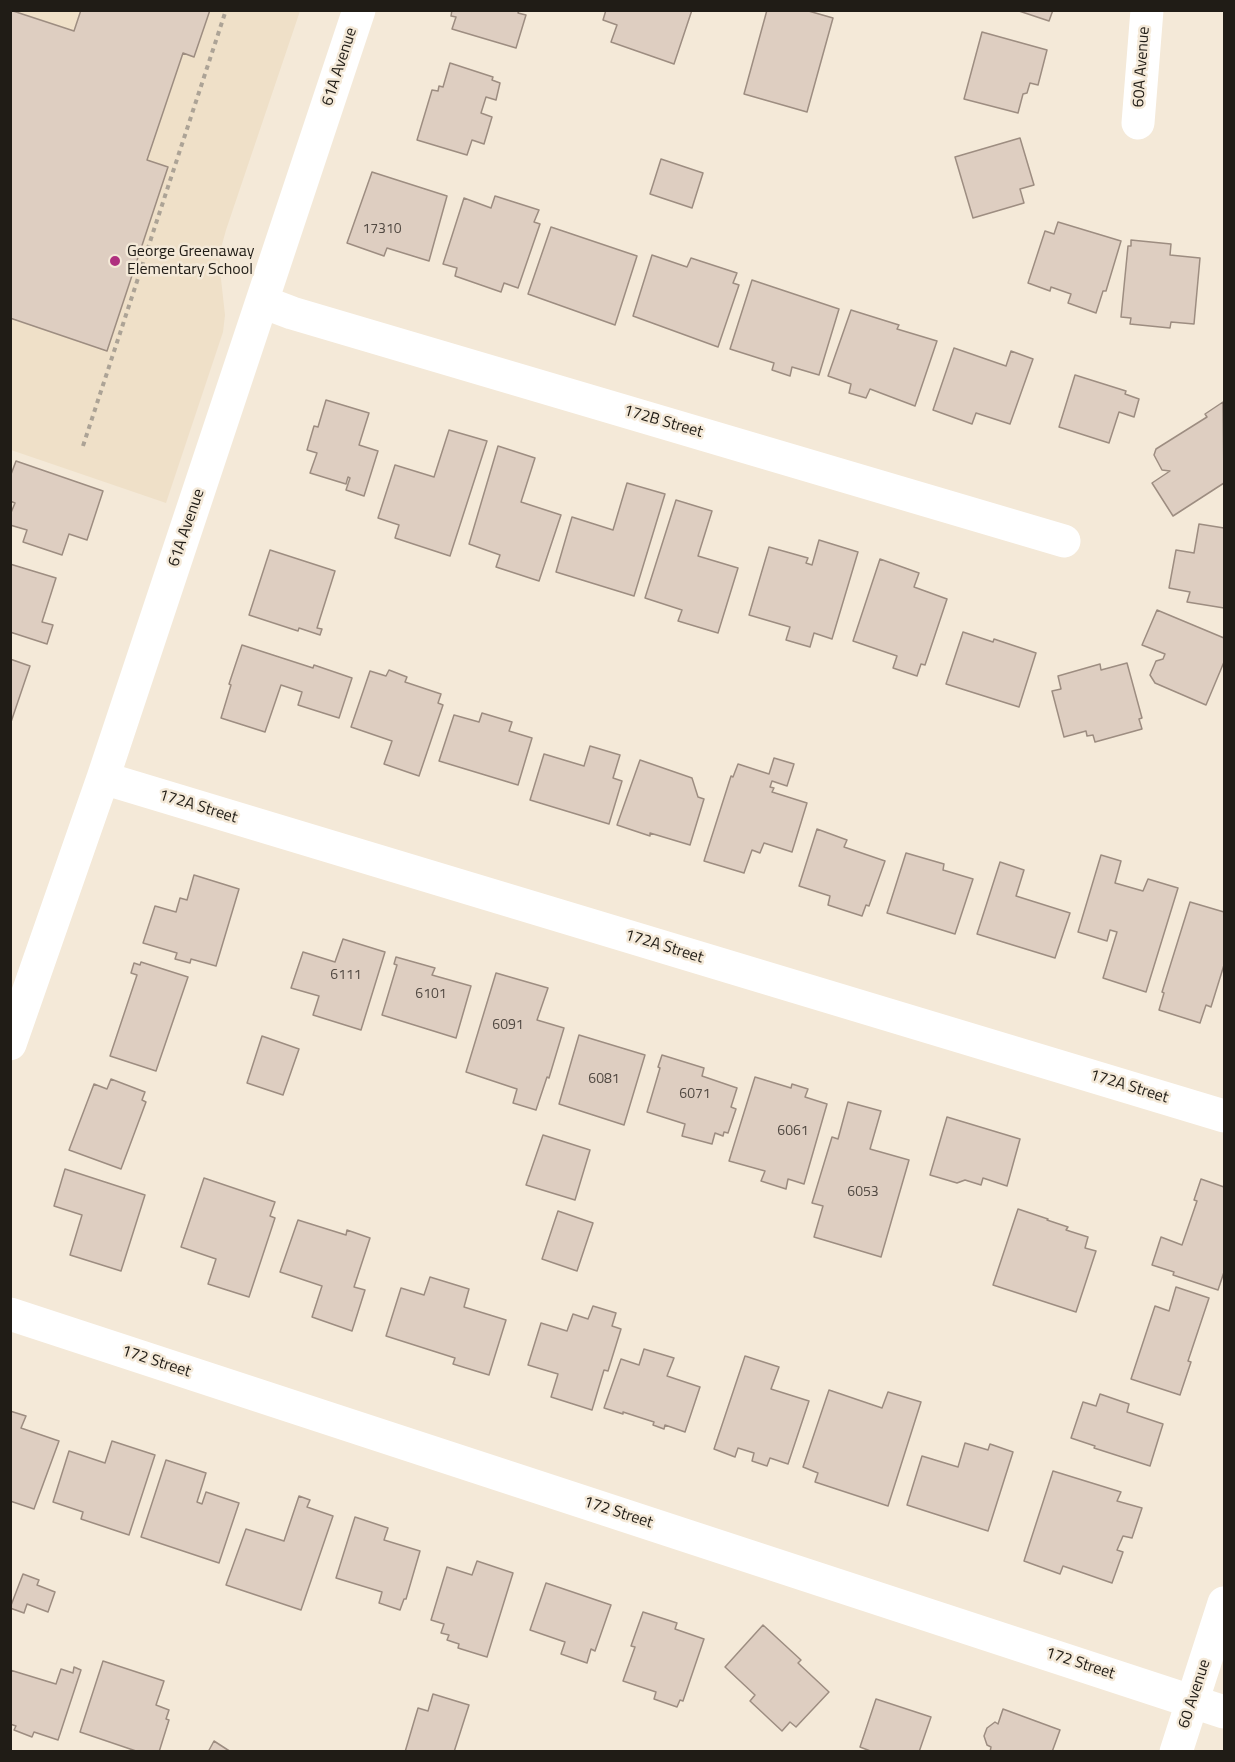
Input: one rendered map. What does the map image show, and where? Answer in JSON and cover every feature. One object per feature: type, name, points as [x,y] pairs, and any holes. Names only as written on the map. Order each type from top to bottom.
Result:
[{"type":"street","name":"61A Avenue","points":[[10,1044],[103,778],[359,10]]},
{"type":"street","name":"60A Avenue","points":[[1138,123],[1147,10]]},
{"type":"street","name":"172B Street","points":[[263,302],[292,313],[1064,541]]},
{"type":"street","name":"172A Street","points":[[103,778],[1224,1116]]},
{"type":"street","name":"172 Street","points":[[10,1314],[1224,1712]]},
{"type":"street","name":"60 Avenue","points":[[1176,1752],[1224,1603]]},
{"type":"path","points":[[83,446],[226,10]]},
{"type":"shaded area","name":"George Greenaway Elementary School","points":[[11,11],[300,11],[220,252],[225,315],[223,332],[166,503],[11,450]]},
{"type":"building","points":[[10,10],[74,31],[81,10],[210,10],[194,57],[183,53],[147,160],[168,167],[107,351],[10,318]]},
{"type":"building","points":[[452,10],[519,10],[518,13],[526,15],[516,48],[452,29],[456,17],[451,16]]},
{"type":"building","points":[[606,10],[692,10],[674,64],[611,42],[617,25],[603,20]]},
{"type":"building","points":[[767,10],[805,10],[833,18],[807,112],[744,94]]},
{"type":"building","points":[[1016,10],[1053,10],[1049,21]]},
{"type":"building","points":[[982,32],[1047,50],[1038,85],[1030,83],[1027,93],[1023,94],[1018,113],[964,99]]},
{"type":"building","points":[[450,63],[493,77],[492,80],[500,83],[496,100],[486,97],[481,113],[492,117],[484,144],[472,140],[467,155],[417,140],[432,90],[438,91],[439,86],[443,87]]},
{"type":"building","points":[[1020,138],[1034,185],[1020,189],[1024,203],[973,218],[955,157]]},
{"type":"building","points":[[661,159],[703,173],[692,208],[650,194]]},
{"type":"building","points":[[372,172],[447,196],[429,261],[387,248],[384,256],[347,243]]},
{"type":"building","points":[[495,196],[539,210],[534,222],[540,224],[518,288],[504,283],[501,292],[455,276],[457,268],[443,264],[464,198],[491,208]]},
{"type":"building","points":[[1058,222],[1121,241],[1106,291],[1103,291],[1096,313],[1068,303],[1071,294],[1051,287],[1050,291],[1028,283],[1045,231],[1054,234]]},
{"type":"building","points":[[551,227],[637,256],[615,325],[528,294]]},
{"type":"building","points":[[1131,240],[1171,244],[1170,255],[1200,258],[1194,324],[1171,322],[1170,328],[1130,324],[1131,318],[1121,317],[1128,246],[1131,246]]},
{"type":"building","points":[[652,255],[687,267],[691,258],[737,273],[733,283],[739,285],[718,347],[633,316]]},
{"type":"building","points":[[752,280],[839,309],[819,375],[792,367],[790,376],[772,370],[774,363],[730,349]]},
{"type":"building","points":[[851,310],[899,325],[897,329],[937,341],[915,406],[870,389],[866,398],[849,393],[851,384],[828,376]]},
{"type":"building","points":[[954,348],[1006,366],[1011,351],[1033,359],[1010,424],[976,413],[972,424],[933,410]]},
{"type":"building","points":[[1075,375],[1126,391],[1125,394],[1139,399],[1134,417],[1119,412],[1109,443],[1059,427]]},
{"type":"building","points":[[326,400],[369,413],[359,445],[378,451],[364,496],[346,490],[350,478],[348,477],[346,484],[310,473],[317,453],[307,450],[314,426],[318,427]]},
{"type":"building","points":[[1223,402],[1224,483],[1173,516],[1152,483],[1170,471],[1162,470],[1154,455],[1156,449],[1207,417],[1205,414]]},
{"type":"building","points":[[449,430],[487,441],[450,556],[395,538],[399,525],[378,518],[395,465],[434,477]]},
{"type":"building","points":[[498,446],[535,458],[521,502],[561,515],[539,581],[496,567],[500,555],[469,544]]},
{"type":"building","points":[[16,461],[103,491],[87,540],[69,534],[62,555],[23,542],[27,530],[10,525],[10,515],[15,503],[10,501],[10,477]]},
{"type":"building","points":[[627,483],[665,494],[634,596],[556,572],[572,517],[613,530]]},
{"type":"building","points":[[676,500],[712,511],[698,556],[738,568],[718,633],[678,621],[682,610],[645,598]]},
{"type":"building","points":[[1199,524],[1224,528],[1224,608],[1187,602],[1190,592],[1169,588],[1176,550],[1194,553]]},
{"type":"building","points":[[819,540],[858,552],[832,639],[814,633],[810,647],[786,640],[790,627],[749,615],[769,547],[808,558],[806,563],[812,565]]},
{"type":"building","points":[[270,550],[335,571],[317,628],[322,629],[320,635],[299,628],[298,631],[249,615]]},
{"type":"building","points":[[880,559],[919,573],[914,587],[947,599],[925,665],[921,664],[917,676],[893,668],[897,656],[853,641]]},
{"type":"building","points":[[10,564],[56,578],[42,622],[53,625],[47,644],[10,632]]},
{"type":"building","points":[[1157,610],[1224,638],[1224,662],[1206,705],[1155,683],[1150,675],[1156,661],[1163,659],[1165,654],[1142,645]]},
{"type":"building","points":[[963,632],[993,642],[994,639],[1036,653],[1019,707],[946,684]]},
{"type":"building","points":[[242,645],[352,678],[339,718],[298,705],[302,692],[281,685],[265,732],[221,718]]},
{"type":"building","points":[[10,659],[30,666],[10,725]]},
{"type":"building","points":[[1127,663],[1142,718],[1139,719],[1142,729],[1095,742],[1093,735],[1087,736],[1086,731],[1064,737],[1052,691],[1061,689],[1058,676],[1100,664],[1101,670]]},
{"type":"building","points":[[389,670],[407,677],[405,682],[441,694],[438,703],[443,705],[419,776],[384,764],[392,741],[351,727],[370,671],[386,676]]},
{"type":"building","points":[[482,713],[512,722],[509,731],[532,738],[518,785],[439,761],[454,715],[479,722]]},
{"type":"building","points":[[590,746],[620,755],[613,778],[622,781],[609,824],[530,800],[544,754],[584,766]]},
{"type":"building","points":[[774,758],[794,764],[787,786],[772,781],[770,787],[774,788],[772,792],[807,803],[792,852],[764,843],[760,853],[752,850],[744,873],[704,861],[731,776],[733,777],[738,764],[769,774]]},
{"type":"building","points":[[640,760],[692,778],[698,797],[704,799],[690,845],[650,833],[650,836],[617,825]]},
{"type":"building","points":[[817,829],[847,840],[844,847],[885,861],[869,906],[866,905],[862,916],[828,905],[830,896],[799,886]]},
{"type":"building","points":[[906,853],[944,864],[943,870],[973,879],[955,934],[887,913]]},
{"type":"building","points":[[1101,855],[1121,861],[1115,883],[1143,891],[1148,879],[1178,888],[1146,992],[1103,978],[1117,932],[1110,930],[1107,941],[1078,932]]},
{"type":"building","points":[[1000,862],[1024,870],[1016,896],[1070,913],[1055,958],[977,934]]},
{"type":"building","points":[[194,875],[239,889],[216,966],[191,959],[190,963],[175,959],[177,953],[143,943],[155,906],[176,912],[180,898],[187,900]]},
{"type":"building","points":[[1190,902],[1224,912],[1224,965],[1211,1007],[1206,1005],[1200,1023],[1159,1010],[1164,993],[1162,992]]},
{"type":"building","points":[[343,939],[385,952],[361,1030],[313,1015],[319,996],[291,988],[303,952],[335,962]]},
{"type":"building","points":[[396,957],[435,968],[432,975],[471,986],[456,1038],[382,1015],[397,965],[394,964]]},
{"type":"building","points":[[141,962],[188,977],[156,1071],[110,1056],[137,975],[131,973],[134,963],[140,965]]},
{"type":"building","points":[[496,973],[548,988],[537,1020],[564,1028],[549,1078],[547,1077],[536,1110],[513,1103],[517,1089],[466,1072]]},
{"type":"building","points":[[579,1035],[645,1055],[624,1125],[559,1104]]},
{"type":"building","points":[[262,1036],[299,1049],[283,1095],[247,1083]]},
{"type":"building","points":[[662,1055],[704,1068],[702,1076],[737,1088],[731,1107],[736,1109],[728,1133],[724,1132],[723,1136],[715,1133],[712,1144],[682,1136],[685,1124],[647,1112]]},
{"type":"building","points":[[755,1077],[791,1088],[792,1084],[808,1089],[805,1097],[827,1104],[804,1184],[788,1179],[786,1189],[761,1181],[765,1171],[729,1161]]},
{"type":"building","points":[[111,1079],[145,1092],[142,1100],[146,1102],[121,1169],[69,1150],[94,1084],[107,1089]]},
{"type":"building","points":[[848,1102],[881,1111],[870,1149],[909,1160],[881,1257],[814,1237],[823,1206],[812,1203],[832,1137],[838,1139]]},
{"type":"building","points":[[947,1117],[1020,1139],[1007,1186],[983,1178],[981,1185],[965,1180],[957,1183],[930,1175]]},
{"type":"building","points":[[543,1135],[590,1150],[575,1200],[526,1185]]},
{"type":"building","points":[[65,1169],[145,1195],[121,1271],[70,1255],[82,1215],[54,1206]]},
{"type":"building","points":[[204,1178],[275,1202],[270,1216],[275,1218],[249,1297],[208,1284],[216,1259],[181,1247]]},
{"type":"building","points":[[1201,1179],[1224,1187],[1224,1272],[1218,1290],[1173,1275],[1174,1272],[1152,1265],[1161,1237],[1182,1245],[1197,1201],[1194,1200]]},
{"type":"building","points":[[1018,1209],[1068,1227],[1066,1230],[1088,1237],[1085,1248],[1096,1251],[1076,1312],[993,1285]]},
{"type":"building","points":[[558,1211],[593,1223],[577,1271],[542,1259]]},
{"type":"building","points":[[298,1220],[346,1235],[347,1230],[370,1238],[354,1287],[365,1290],[352,1331],[312,1317],[322,1286],[280,1272]]},
{"type":"building","points":[[430,1277],[469,1289],[464,1307],[506,1320],[489,1375],[453,1364],[455,1358],[386,1336],[401,1288],[424,1295]]},
{"type":"building","points":[[1176,1287],[1209,1298],[1188,1361],[1191,1362],[1180,1395],[1131,1379],[1155,1306],[1169,1311]]},
{"type":"building","points":[[593,1306],[616,1313],[612,1326],[621,1329],[608,1371],[604,1370],[592,1410],[551,1397],[558,1374],[528,1365],[541,1323],[567,1331],[573,1314],[588,1319]]},
{"type":"building","points":[[644,1349],[674,1358],[667,1376],[700,1387],[685,1432],[665,1425],[664,1429],[653,1425],[654,1422],[604,1408],[621,1359],[639,1365]]},
{"type":"building","points":[[745,1356],[779,1367],[771,1389],[809,1401],[788,1464],[770,1458],[767,1466],[752,1461],[754,1453],[738,1448],[735,1457],[714,1449]]},
{"type":"building","points":[[829,1390],[882,1408],[888,1392],[921,1402],[888,1506],[815,1482],[818,1473],[803,1467]]},
{"type":"building","points":[[1100,1394],[1129,1404],[1127,1412],[1163,1424],[1150,1466],[1071,1438],[1083,1402],[1096,1406]]},
{"type":"building","points":[[10,1411],[26,1416],[21,1428],[59,1441],[34,1509],[10,1501]]},
{"type":"building","points":[[112,1441],[155,1455],[129,1535],[81,1519],[83,1512],[53,1502],[69,1451],[105,1463]]},
{"type":"building","points":[[965,1443],[988,1450],[990,1444],[1013,1452],[988,1531],[907,1505],[922,1456],[958,1467]]},
{"type":"building","points":[[166,1460],[206,1473],[197,1502],[202,1504],[206,1492],[239,1503],[219,1563],[141,1537]]},
{"type":"building","points":[[1053,1471],[1121,1492],[1117,1501],[1142,1508],[1132,1538],[1123,1536],[1117,1550],[1123,1552],[1112,1583],[1063,1566],[1060,1574],[1024,1561]]},
{"type":"building","points":[[299,1496],[310,1500],[307,1507],[333,1516],[301,1610],[226,1585],[246,1529],[284,1541]]},
{"type":"building","points":[[355,1517],[388,1528],[384,1540],[420,1551],[406,1599],[400,1610],[379,1603],[382,1592],[336,1578]]},
{"type":"building","points":[[477,1561],[513,1573],[487,1657],[458,1648],[459,1644],[447,1640],[449,1635],[441,1633],[444,1624],[431,1620],[447,1567],[472,1575]]},
{"type":"building","points":[[23,1574],[39,1580],[37,1585],[55,1592],[48,1612],[27,1604],[24,1613],[10,1608]]},
{"type":"building","points":[[546,1583],[611,1605],[595,1651],[591,1649],[587,1663],[561,1654],[565,1642],[530,1630]]},
{"type":"building","points":[[643,1612],[677,1623],[675,1629],[704,1639],[683,1701],[680,1700],[677,1707],[654,1699],[656,1692],[623,1681],[635,1647],[631,1646]]},
{"type":"building","points":[[763,1625],[801,1660],[798,1663],[829,1692],[796,1727],[790,1722],[782,1731],[750,1701],[755,1695],[725,1667]]},
{"type":"building","points":[[103,1661],[164,1681],[156,1705],[169,1710],[166,1719],[169,1720],[159,1752],[139,1752],[80,1732]]},
{"type":"building","points":[[74,1667],[81,1670],[58,1740],[34,1732],[32,1737],[14,1730],[16,1726],[10,1724],[10,1670],[56,1684],[61,1669],[73,1673]]},
{"type":"building","points":[[433,1694],[469,1705],[454,1752],[405,1752],[418,1708],[428,1711]]},
{"type":"building","points":[[876,1699],[931,1717],[919,1752],[873,1752],[860,1747]]},
{"type":"building","points":[[1003,1709],[1060,1730],[1052,1752],[990,1752],[991,1747],[987,1745],[984,1736],[987,1728],[995,1722],[998,1724]]},
{"type":"building","points":[[214,1741],[231,1752],[208,1752]]},
{"type":"place","name":"George Greenaway Elementary School","points":[[115,261]]}]
